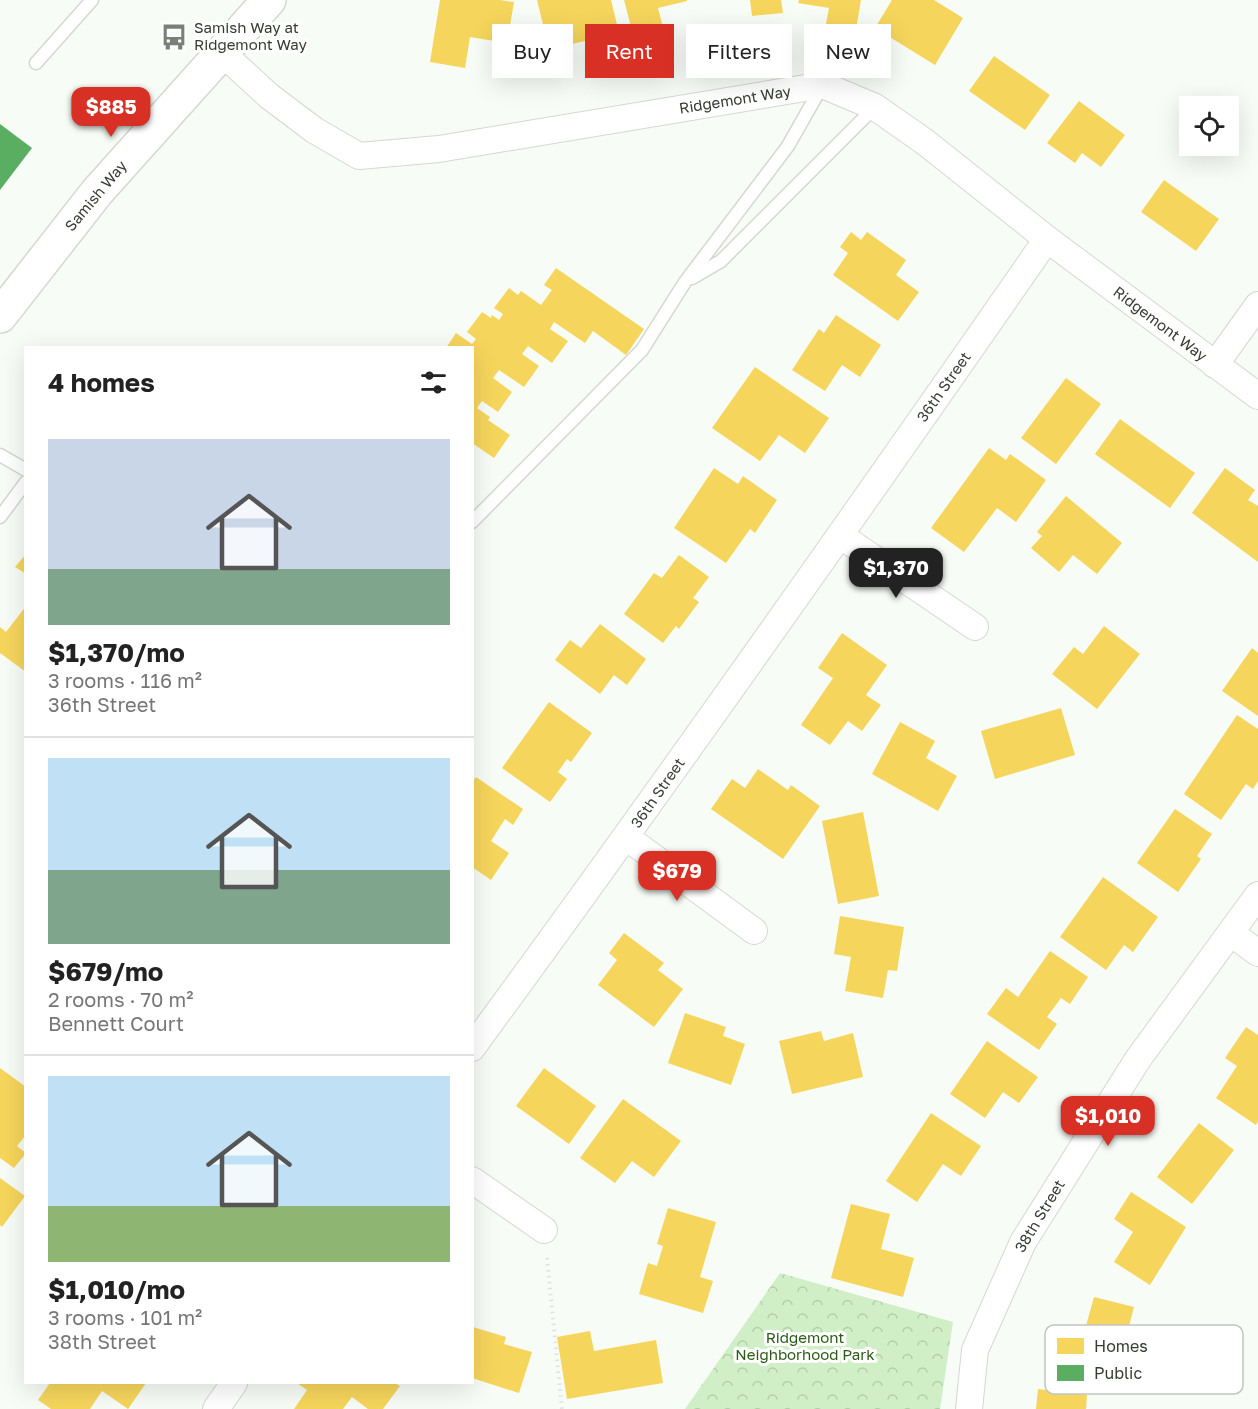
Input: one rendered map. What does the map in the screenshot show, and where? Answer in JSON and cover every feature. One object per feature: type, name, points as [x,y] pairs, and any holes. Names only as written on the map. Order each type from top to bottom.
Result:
[{"type":"main road","name":"Samish Way","points":[[0,316],[97,192],[269,0]]},
{"type":"street","name":"Ridgemont Way","points":[[221,52],[269,96],[314,130],[359,156],[439,149],[823,85],[874,107],[926,142],[1047,239],[1258,396]]},
{"type":"street","name":"36th Street","points":[[474,1045],[627,837],[1047,239]]},
{"type":"street","points":[[1215,365],[1258,305]]},
{"type":"street","points":[[840,536],[975,627]]},
{"type":"street","points":[[627,837],[754,931]]},
{"type":"street","name":"38th Street","points":[[969,1409],[975,1350],[1023,1242],[1138,1059],[1258,895]]},
{"type":"street","points":[[1231,933],[1258,953]]},
{"type":"street","points":[[474,1181],[543,1230]]},
{"type":"street","points":[[216,1409],[233,1384]]},
{"type":"lane","points":[[36,63],[92,0]]},
{"type":"lane","points":[[474,520],[642,350],[685,282],[788,146],[823,85]]},
{"type":"lane","points":[[685,282],[720,261],[874,107]]},
{"type":"lane","points":[[0,455],[24,469]]},
{"type":"lane","points":[[0,517],[24,485]]},
{"type":"path","points":[[543,1230],[562,1409]]},
{"type":"green space","name":"Ridgemont Neighborhood Park","points":[[780,1273],[953,1322],[940,1409],[685,1409]]},
{"type":"building: Homes","points":[[440,0],[514,2],[510,24],[492,24],[492,41],[470,37],[465,68],[430,62]]},
{"type":"building: Homes","points":[[537,0],[611,0],[617,24],[585,24],[585,41],[573,44],[573,24],[543,24]]},
{"type":"building: Homes","points":[[624,0],[687,0],[658,8],[662,24],[630,24]]},
{"type":"building: Homes","points":[[750,0],[781,0],[783,13],[752,16]]},
{"type":"building: Homes","points":[[799,0],[861,0],[857,24],[826,24],[829,8],[798,3]]},
{"type":"building: Homes","points":[[892,0],[934,0],[963,18],[935,65],[891,38],[891,24],[877,24]]},
{"type":"building: Homes","points":[[994,56],[1050,95],[1025,130],[969,91]]},
{"type":"building: Homes","points":[[1079,101],[1125,135],[1101,167],[1082,153],[1075,163],[1047,143]]},
{"type":"building: Homes","points":[[1164,180],[1219,219],[1196,251],[1141,212]]},
{"type":"building: Homes","points":[[851,232],[861,240],[867,232],[906,260],[896,275],[919,292],[898,321],[833,275],[848,253],[840,247]]},
{"type":"building: Homes","points":[[556,268],[644,329],[626,355],[593,331],[585,343],[554,322],[550,329],[568,341],[552,363],[528,346],[522,354],[539,366],[524,387],[499,370],[493,378],[512,392],[498,412],[482,401],[477,408],[490,417],[488,420],[510,435],[494,458],[474,444],[474,346],[447,346],[456,333],[472,344],[476,339],[467,332],[482,312],[499,320],[503,314],[494,308],[509,288],[518,295],[521,291],[541,305],[552,290],[544,285]]},
{"type":"building: Homes","points":[[836,315],[881,345],[860,377],[842,365],[825,391],[792,370],[819,329],[824,333]]},
{"type":"building: Homes","points":[[755,367],[829,418],[805,453],[779,435],[760,461],[712,428]]},
{"type":"building: Homes","points":[[1066,378],[1101,404],[1056,464],[1021,438]]},
{"type":"building: Homes","points":[[1120,419],[1195,473],[1170,508],[1095,454]]},
{"type":"building: Homes","points":[[989,448],[1006,460],[1010,454],[1046,480],[1016,522],[997,508],[964,552],[931,528]]},
{"type":"building: Homes","points":[[714,468],[738,484],[743,476],[777,500],[755,533],[750,529],[726,563],[674,528]]},
{"type":"building: Homes","points":[[1225,468],[1255,490],[1248,500],[1258,506],[1258,562],[1192,513]]},
{"type":"building: Homes","points":[[1066,496],[1122,543],[1097,574],[1073,555],[1059,572],[1031,548],[1042,536],[1037,532]]},
{"type":"building: Homes","points":[[679,555],[709,577],[693,598],[699,602],[679,629],[676,626],[663,643],[624,614],[654,573],[662,578]]},
{"type":"building: Homes","points":[[24,556],[24,573],[15,567]]},
{"type":"building: Homes","points":[[24,609],[24,671],[0,653],[0,627],[6,632]]},
{"type":"building: Homes","points":[[600,624],[646,659],[627,685],[614,675],[600,694],[555,660],[570,640],[581,648]]},
{"type":"building: Homes","points":[[1104,626],[1140,654],[1097,709],[1052,674],[1074,647],[1083,654]]},
{"type":"building: Homes","points":[[842,633],[887,665],[866,695],[881,705],[862,731],[848,721],[830,745],[801,725],[833,678],[818,668]]},
{"type":"building: Homes","points":[[1252,648],[1258,653],[1258,716],[1222,691]]},
{"type":"building: Homes","points":[[549,702],[592,733],[571,762],[567,759],[558,772],[567,779],[550,802],[502,768]]},
{"type":"building: Homes","points":[[1061,708],[1075,755],[995,779],[981,731]]},
{"type":"building: Homes","points":[[1237,715],[1258,729],[1258,781],[1253,789],[1246,784],[1221,820],[1184,794]]},
{"type":"building: Homes","points":[[900,722],[935,741],[926,758],[957,776],[938,811],[872,774]]},
{"type":"building: Homes","points":[[758,769],[788,790],[791,785],[820,806],[783,859],[711,809],[732,779],[745,788]]},
{"type":"building: Homes","points":[[476,777],[523,809],[513,825],[505,819],[491,841],[509,853],[491,880],[474,868],[474,780]]},
{"type":"building: Homes","points":[[1175,809],[1212,834],[1197,856],[1201,859],[1178,892],[1137,863]]},
{"type":"building: Homes","points":[[863,812],[879,896],[838,904],[822,821]]},
{"type":"building: Homes","points":[[1103,877],[1158,917],[1133,952],[1124,945],[1106,970],[1060,937]]},
{"type":"building: Homes","points":[[840,916],[904,927],[897,971],[888,970],[883,998],[845,991],[851,957],[834,954]]},
{"type":"building: Homes","points":[[624,933],[664,963],[658,970],[683,989],[654,1027],[598,985],[617,960],[609,953]]},
{"type":"building: Homes","points":[[1050,951],[1088,977],[1070,1004],[1061,998],[1047,1017],[1057,1024],[1039,1050],[987,1014],[1006,988],[1018,997]]},
{"type":"building: Homes","points":[[685,1013],[726,1027],[723,1036],[745,1044],[731,1085],[668,1063]]},
{"type":"building: Homes","points":[[1246,1027],[1258,1035],[1258,1121],[1256,1125],[1216,1098],[1237,1066],[1225,1058]]},
{"type":"building: Homes","points":[[821,1031],[824,1041],[853,1033],[863,1077],[792,1094],[779,1041]]},
{"type":"building: Homes","points":[[987,1041],[1038,1077],[1019,1103],[1003,1092],[985,1118],[950,1094]]},
{"type":"building: Homes","points":[[0,1068],[24,1086],[24,1137],[17,1146],[24,1151],[24,1156],[14,1168],[0,1158]]},
{"type":"building: Homes","points":[[544,1068],[596,1106],[569,1144],[516,1106]]},
{"type":"building: Homes","points":[[623,1099],[681,1141],[654,1177],[632,1161],[615,1183],[580,1158]]},
{"type":"building: Homes","points":[[931,1113],[981,1146],[961,1176],[943,1164],[917,1202],[886,1181]]},
{"type":"building: Homes","points":[[1199,1123],[1234,1150],[1192,1204],[1157,1177]]},
{"type":"building: Homes","points":[[0,1178],[24,1197],[2,1227],[0,1225]]},
{"type":"building: Homes","points":[[1131,1192],[1186,1227],[1150,1285],[1114,1262],[1133,1232],[1114,1219]]},
{"type":"building: Homes","points":[[851,1204],[890,1214],[881,1249],[914,1258],[903,1297],[831,1278]]},
{"type":"building: Homes","points":[[668,1208],[716,1222],[700,1277],[713,1281],[703,1313],[639,1294],[648,1263],[657,1266],[663,1246],[657,1244]]},
{"type":"building: Homes","points":[[1094,1297],[1134,1307],[1129,1325],[1086,1325]]},
{"type":"building: Homes","points":[[474,1327],[506,1337],[504,1344],[532,1352],[519,1393],[474,1379]]},
{"type":"building: Homes","points":[[590,1331],[594,1351],[656,1340],[663,1383],[567,1399],[557,1337]]},
{"type":"building: Homes","points":[[49,1384],[145,1384],[128,1409],[102,1391],[90,1409],[51,1409],[38,1400]]},
{"type":"building: Homes","points":[[298,1384],[397,1384],[400,1386],[383,1409],[368,1409],[352,1397],[343,1409],[294,1409],[307,1390]]},
{"type":"building: Homes","points":[[1038,1389],[1045,1390],[1045,1394],[1087,1395],[1086,1409],[1036,1409]]},
{"type":"building: Public","points":[[0,124],[32,148],[0,190]]},
{"type":"place","name":"Samish Way at Ridgemont Way","points":[[174,37]]}]
